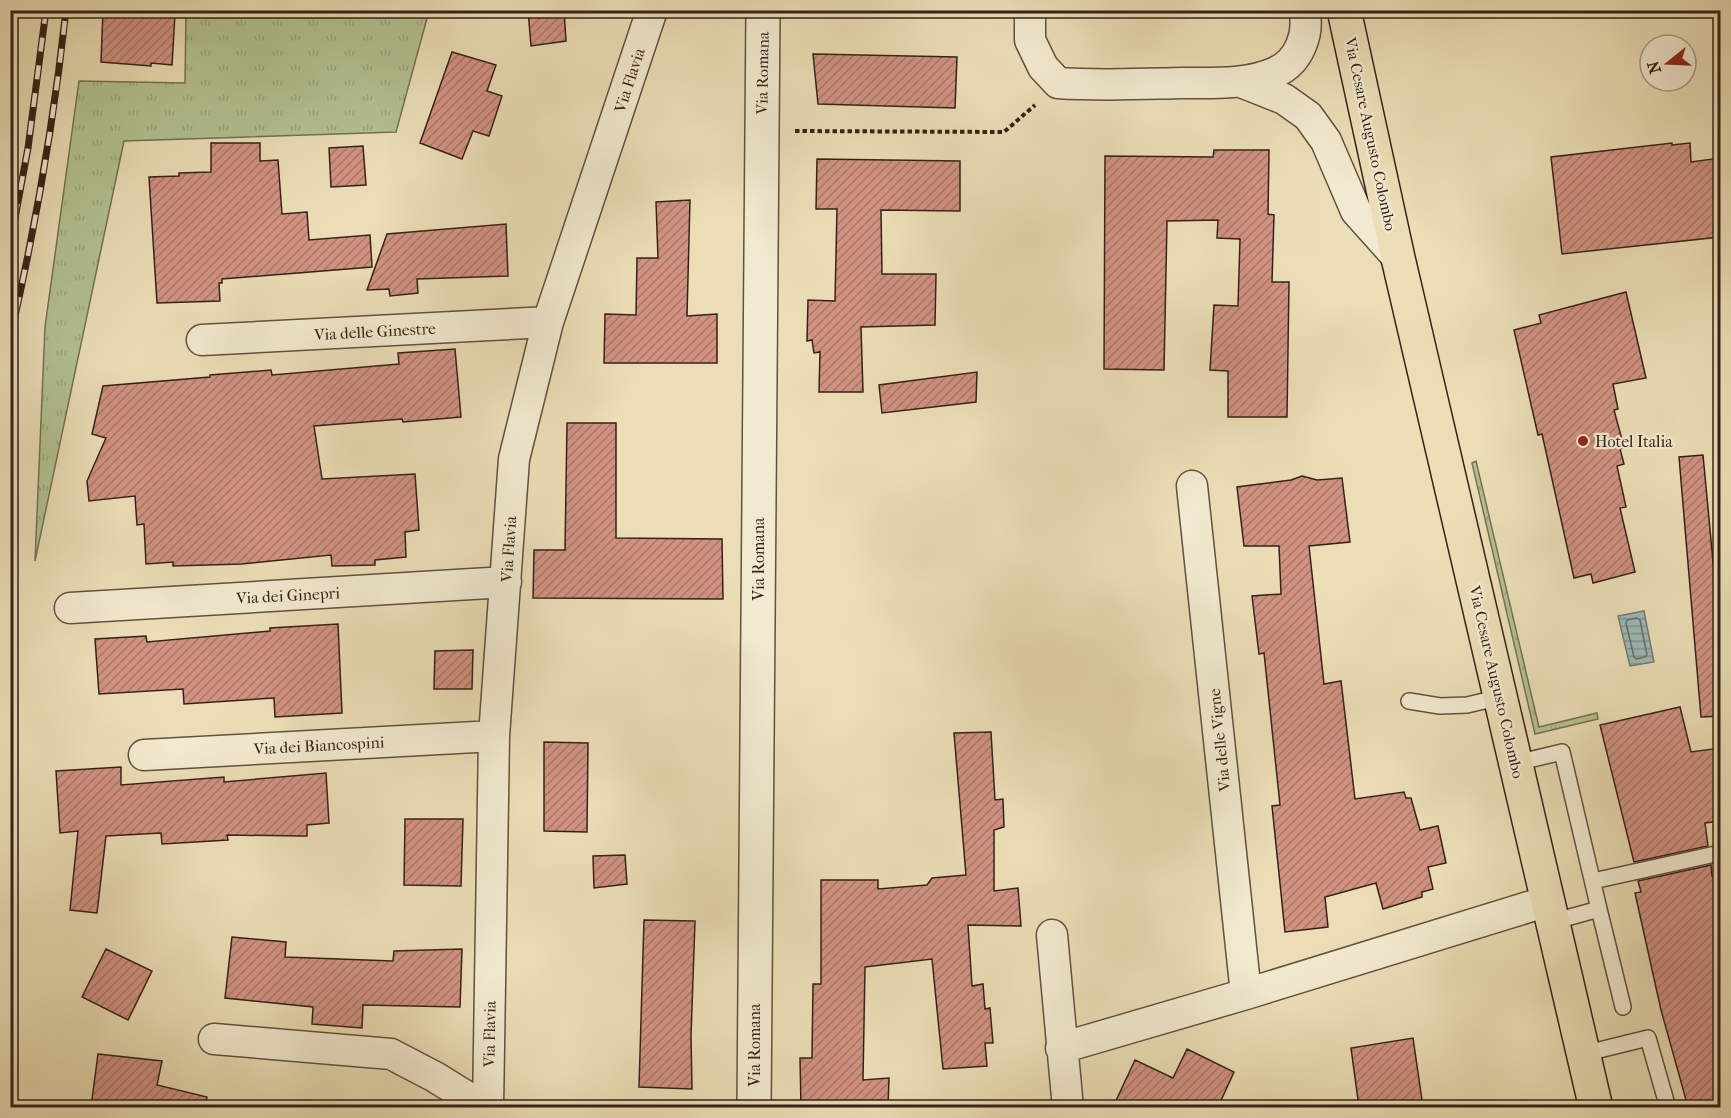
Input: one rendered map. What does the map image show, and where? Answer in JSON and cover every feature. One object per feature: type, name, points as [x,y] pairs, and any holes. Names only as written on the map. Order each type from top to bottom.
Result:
[{"type":"main road","name":"Via Cesare Augusto Colombo","points":[[1344,10],[1398,258],[1596,1107]]},
{"type":"street","name":"Via Flavia","points":[[214,1039],[391,1054],[487,1107],[494,736],[514,459],[548,322],[652,10]]},
{"type":"street","name":"Via Romana","points":[[754,1107],[763,10]]},
{"type":"street","points":[[1030,10],[1030,40],[1043,67],[1058,83]]},
{"type":"street","name":"Via Cesare Augusto Colombo","points":[[1058,83],[1095,85],[1241,82],[1277,72],[1294,59],[1303,41],[1306,20],[1304,10]]},
{"type":"street","name":"Via Cesare Augusto Colombo","points":[[1241,82],[1284,99],[1308,116],[1326,141],[1356,211],[1398,258]]},
{"type":"street","name":"Via delle Ginestre","points":[[202,340],[548,322]]},
{"type":"street","name":"Via delle Vigne","points":[[1192,486],[1246,994]]},
{"type":"street","name":"Via dei Ginepri","points":[[70,608],[506,582]]},
{"type":"street","name":"Via dei Biancospini","points":[[144,755],[494,736]]},
{"type":"street","points":[[1061,1048],[1246,994],[1550,912]]},
{"type":"street","points":[[1052,935],[1068,1107]]},
{"type":"lane","points":[[1409,701],[1440,706],[1467,705],[1501,697]]},
{"type":"lane","points":[[1516,763],[1562,752],[1623,1007]]},
{"type":"lane","points":[[1593,881],[1720,853]]},
{"type":"lane","points":[[1550,912],[1599,909]]},
{"type":"lane","points":[[1583,1054],[1648,1038],[1668,1107]]},
{"type":"path","points":[[762,131],[1005,132],[1058,83]]},
{"type":"green space","points":[[186,11],[429,11],[396,132],[124,141],[35,561],[45,327],[79,81],[185,83]]},
{"type":"green space","points":[[1476,461],[1539,727],[1597,713],[1598,719],[1535,734],[1472,463]]},
{"type":"water","points":[[1644,611],[1654,662],[1630,666],[1618,616]]},
{"type":"building","points":[[103,10],[154,10],[154,13],[175,14],[172,65],[151,63],[151,66],[101,62]]},
{"type":"building","points":[[528,10],[564,10],[566,41],[531,46]]},
{"type":"building","points":[[452,52],[496,65],[487,91],[502,96],[489,136],[473,131],[462,159],[420,143]]},
{"type":"building","points":[[813,54],[957,57],[955,108],[818,104]]},
{"type":"building","points":[[211,143],[260,143],[260,161],[278,160],[282,214],[307,212],[309,240],[370,235],[372,267],[222,279],[222,283],[219,283],[220,301],[157,303],[149,177],[211,172]]},
{"type":"building","points":[[1672,143],[1672,145],[1690,143],[1691,162],[1720,158],[1720,237],[1562,254],[1551,157]]},
{"type":"building","points":[[363,146],[366,185],[331,187],[329,148]]},
{"type":"building","points":[[1214,150],[1269,150],[1268,214],[1274,215],[1272,282],[1289,282],[1287,417],[1228,417],[1228,371],[1210,370],[1214,305],[1238,306],[1240,239],[1217,238],[1218,220],[1167,221],[1164,370],[1104,369],[1105,156],[1213,157]]},
{"type":"building","points":[[817,159],[960,161],[960,211],[881,210],[882,274],[936,274],[935,325],[861,327],[863,392],[819,392],[820,352],[814,353],[812,340],[807,341],[808,300],[835,301],[837,209],[816,209]]},
{"type":"building","points":[[690,200],[687,316],[717,314],[717,363],[604,363],[605,314],[636,315],[637,258],[658,258],[656,202]]},
{"type":"building","points":[[506,224],[508,276],[417,279],[418,293],[390,296],[389,289],[367,290],[387,234]]},
{"type":"building","name":"Hotel Italia","points":[[1626,292],[1646,378],[1613,384],[1618,409],[1614,410],[1624,447],[1620,449],[1624,464],[1617,466],[1626,507],[1620,508],[1635,572],[1593,583],[1591,574],[1574,578],[1542,434],[1538,435],[1514,330],[1541,323],[1539,315]]},
{"type":"building","points":[[455,349],[461,417],[314,426],[322,479],[415,474],[419,530],[405,532],[406,557],[375,560],[375,565],[332,566],[331,555],[242,564],[173,566],[173,562],[146,564],[144,524],[137,525],[135,496],[89,501],[87,481],[106,438],[92,434],[103,386],[271,370],[272,375],[399,364],[398,353]]},
{"type":"building","points":[[977,372],[976,402],[882,413],[879,385]]},
{"type":"building","points":[[567,423],[616,423],[616,538],[722,539],[723,599],[533,598],[534,550],[565,550]]},
{"type":"building","points":[[1703,455],[1720,636],[1720,716],[1701,717],[1679,457]]},
{"type":"building","points":[[1302,476],[1317,480],[1342,478],[1350,542],[1309,546],[1324,684],[1341,681],[1355,799],[1404,792],[1406,798],[1411,798],[1420,830],[1438,826],[1446,863],[1428,867],[1433,889],[1422,892],[1422,897],[1383,909],[1376,883],[1325,897],[1328,927],[1285,932],[1272,806],[1280,805],[1264,653],[1259,654],[1252,596],[1281,594],[1279,546],[1244,546],[1237,487],[1291,480]]},
{"type":"building","points":[[338,624],[342,713],[275,717],[274,698],[184,704],[183,689],[99,694],[95,639],[146,636],[147,642],[270,631],[270,628]]},
{"type":"building","points":[[473,650],[472,689],[434,689],[435,651]]},
{"type":"building","points":[[1680,707],[1691,752],[1720,748],[1720,821],[1705,823],[1708,846],[1634,862],[1600,725]]},
{"type":"building","points":[[991,732],[995,800],[1003,799],[1004,827],[994,830],[994,891],[1018,888],[1021,926],[968,925],[972,986],[983,984],[985,1009],[990,1008],[993,1043],[985,1043],[987,1066],[943,1069],[932,959],[865,967],[863,1080],[889,1078],[888,1107],[801,1107],[800,1058],[812,1058],[813,984],[821,984],[821,880],[878,880],[878,889],[927,885],[932,878],[966,875],[954,733]]},
{"type":"building","points":[[544,742],[588,743],[587,832],[544,831]]},
{"type":"building","points":[[121,767],[121,785],[224,777],[224,782],[326,773],[329,823],[307,825],[307,836],[227,835],[228,840],[162,844],[161,833],[106,836],[97,913],[70,910],[78,831],[60,833],[56,771]]},
{"type":"building","points":[[405,819],[463,819],[461,886],[404,885]]},
{"type":"building","points":[[625,855],[627,884],[594,888],[593,856]]},
{"type":"building","points":[[1711,865],[1712,876],[1720,874],[1720,1107],[1688,1107],[1661,1010],[1635,893],[1641,892],[1638,881]]},
{"type":"building","points":[[644,920],[695,921],[691,1036],[692,1089],[639,1087]]},
{"type":"building","points":[[232,937],[286,942],[285,957],[393,961],[394,951],[462,949],[460,1007],[363,1005],[362,1028],[312,1024],[313,1007],[225,998]]},
{"type":"building","points":[[106,949],[152,971],[128,1020],[82,997]]},
{"type":"building","points":[[1413,1038],[1423,1107],[1359,1107],[1351,1048]]},
{"type":"building","points":[[1187,1049],[1234,1072],[1218,1107],[1113,1107],[1135,1060],[1173,1078]]},
{"type":"building","points":[[98,1054],[162,1061],[157,1085],[207,1097],[205,1107],[91,1107]]},
{"type":"railway","points":[[10,245],[28,148],[46,10]]},
{"type":"railway","points":[[10,338],[43,175],[66,10]]},
{"type":"place","name":"Hotel Italia","points":[[1583,441]]}]
